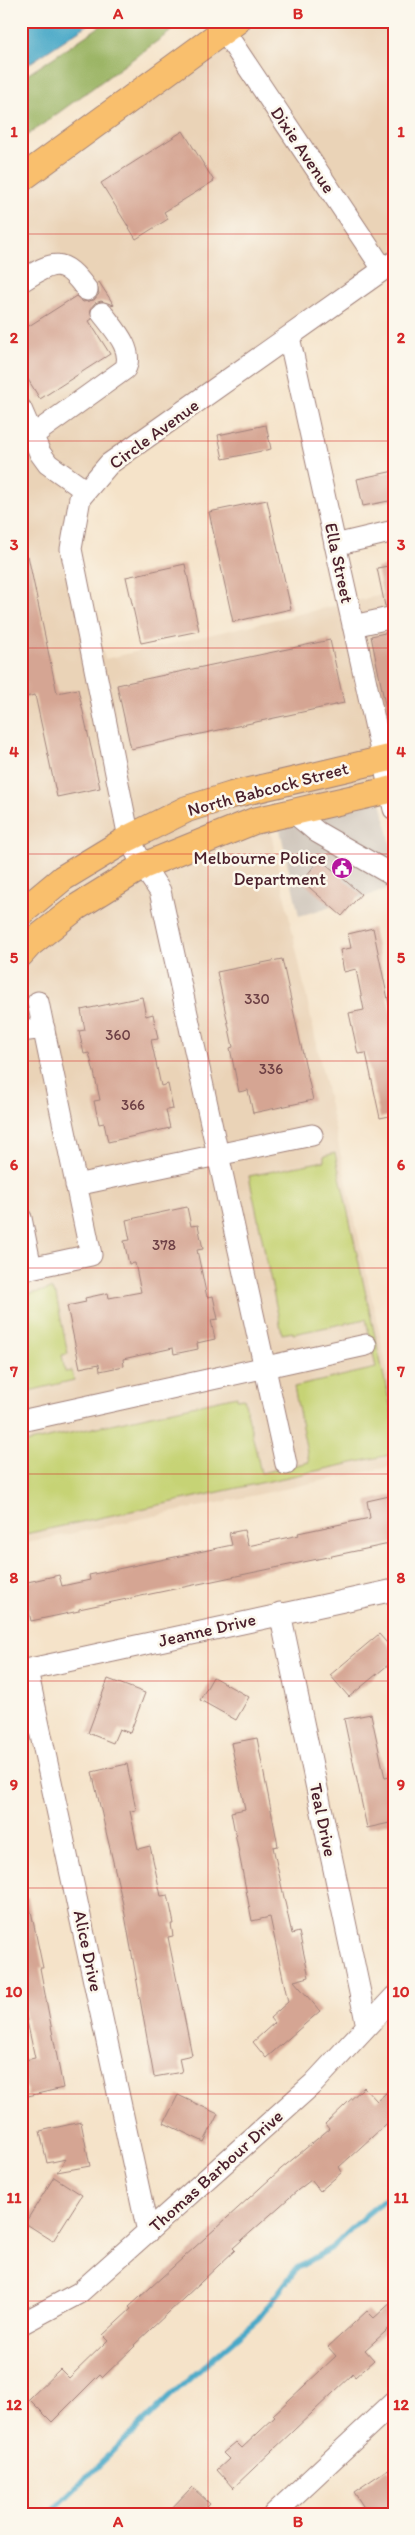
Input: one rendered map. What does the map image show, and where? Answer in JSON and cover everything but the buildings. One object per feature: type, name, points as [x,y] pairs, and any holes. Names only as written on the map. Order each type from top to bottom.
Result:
[{"type":"main road","points":[[21,178],[230,26]]},
{"type":"main road","name":"North Babcock Street","points":[[21,913],[63,878],[129,838],[187,809],[232,795],[388,758]]},
{"type":"main road","name":"North Babcock Street","points":[[21,954],[30,944],[77,907],[143,866],[254,821],[293,812],[392,796]]},
{"type":"street","name":"Dixie Avenue","points":[[230,26],[388,265]]},
{"type":"street","points":[[21,281],[40,269],[54,265],[66,266],[73,272],[86,290]]},
{"type":"street","name":"Circle Avenue","points":[[286,1464],[160,891],[143,866],[129,838],[71,549],[80,498],[109,464],[388,265]]},
{"type":"street","points":[[32,436],[125,368],[128,362],[128,353],[102,313]]},
{"type":"street","name":"Ella Street","points":[[289,337],[353,626],[388,758],[392,796]]},
{"type":"street","points":[[21,409],[40,453],[48,464],[86,491]]},
{"type":"street","points":[[335,544],[394,531]]},
{"type":"street","points":[[353,626],[394,617]]},
{"type":"street","points":[[293,812],[318,832],[394,876]]},
{"type":"street","points":[[21,1218],[26,1269],[90,1255],[38,1002]]},
{"type":"street","points":[[21,1031],[44,1028]]},
{"type":"street","points":[[76,1185],[312,1135]]},
{"type":"street","points":[[21,1421],[366,1345]]},
{"type":"street","name":"Jeanne Drive","points":[[24,1670],[280,1613],[394,1590]]},
{"type":"street","name":"Teal Drive","points":[[280,1613],[367,2026]]},
{"type":"street","name":"Alice Drive","points":[[24,1670],[148,2232]]},
{"type":"street","name":"Thomas Barbour Drive","points":[[21,2324],[80,2293],[314,2083],[394,1997]]},
{"type":"street","points":[[274,2514],[394,2402]]},
{"type":"shaded area","points":[[236,21],[394,21],[394,252],[80,498],[71,549],[105,659],[394,592],[394,809],[389,790],[264,801],[394,1401],[394,1466],[21,1544],[21,179]]},
{"type":"shaded area","points":[[381,801],[394,859],[394,888],[299,916],[279,825]]},
{"type":"green space","points":[[108,21],[185,21],[21,140],[21,79]]},
{"type":"green space","points":[[335,1153],[394,1423],[394,1454],[21,1535],[21,1444],[237,1396],[237,1399],[244,1398],[261,1473],[309,1462],[294,1387],[376,1368],[366,1319],[293,1334],[293,1332],[282,1334],[249,1176],[324,1161],[324,1156]]},
{"type":"green space","points":[[51,1289],[56,1295],[68,1354],[62,1355],[65,1372],[72,1371],[74,1380],[21,1393],[21,1296]]},
{"type":"water","points":[[21,21],[93,21],[21,69]]},
{"type":"waterway","points":[[49,2514],[170,2396],[258,2319],[297,2268],[333,2247],[367,2214],[394,2192]]},
{"type":"place","name":"Melbourne Police Department","points":[[342,868]]}]
